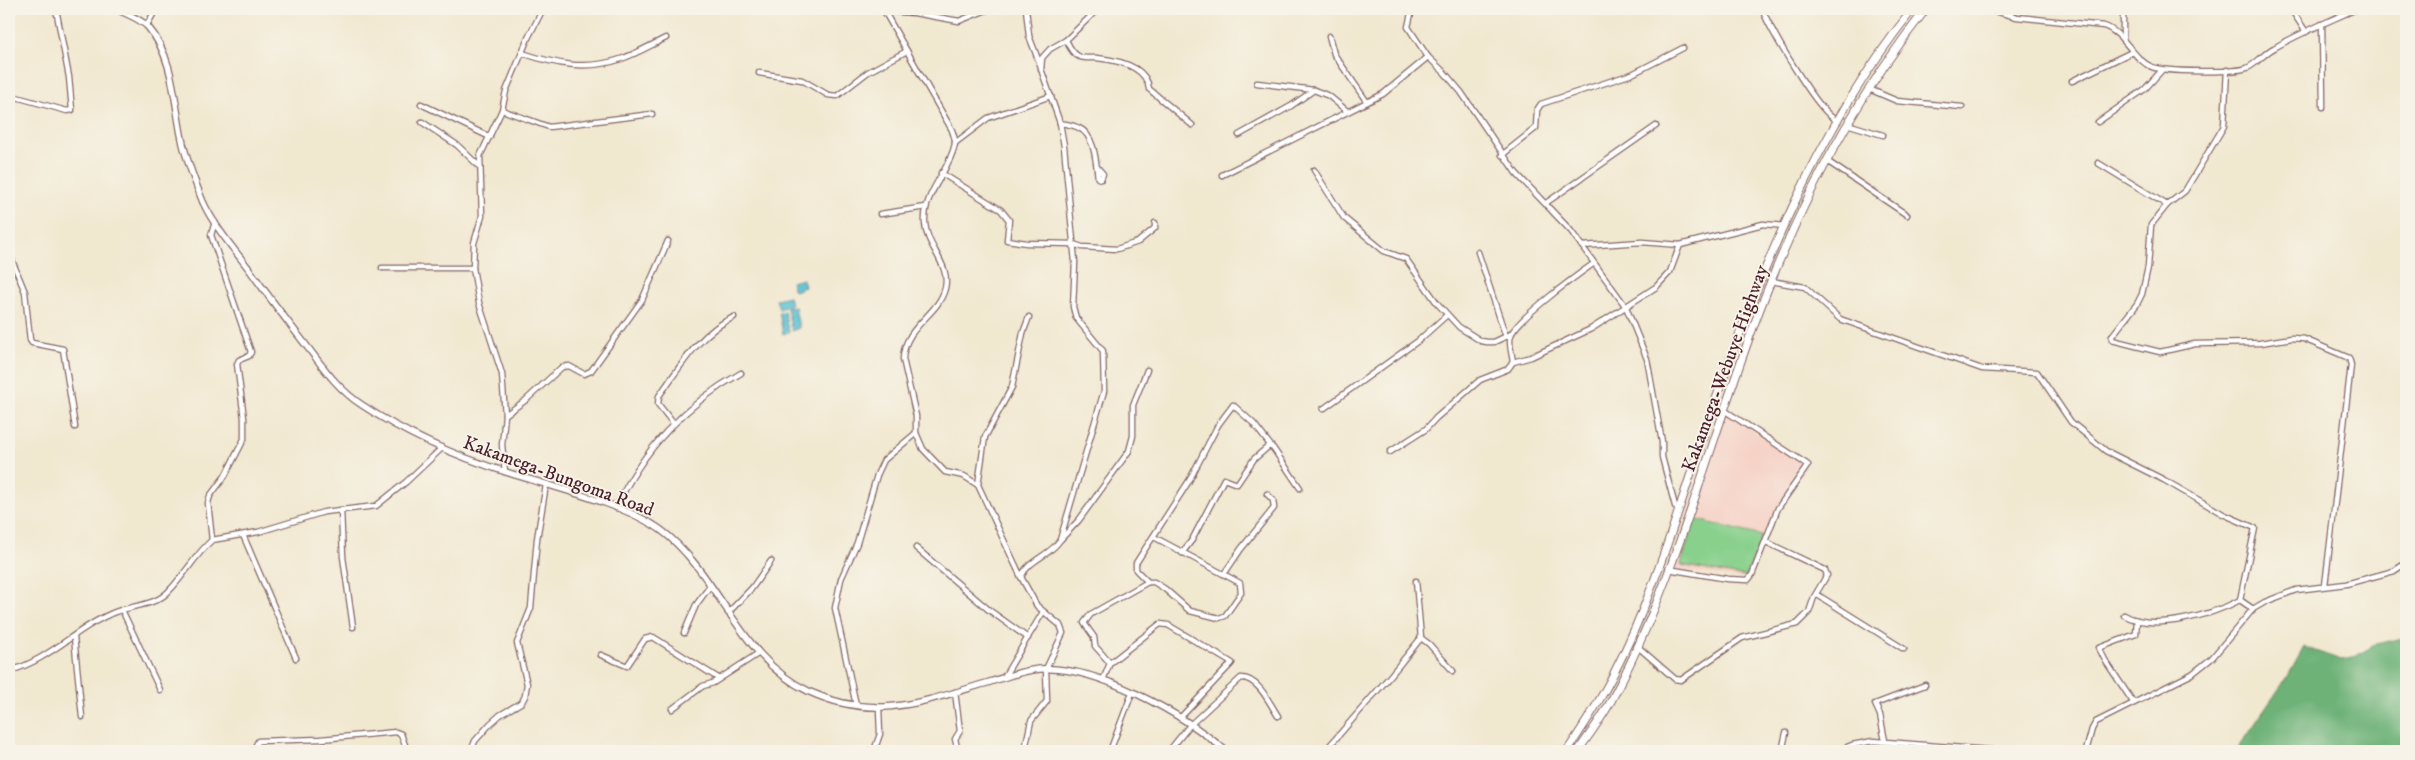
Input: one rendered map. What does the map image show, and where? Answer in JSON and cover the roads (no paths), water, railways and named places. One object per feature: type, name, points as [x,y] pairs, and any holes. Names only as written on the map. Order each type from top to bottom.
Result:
[{"type":"highway","name":"Kakamega-Webuye Highway","points":[[1567,751],[1613,676],[1656,575],[1709,420],[1768,259],[1807,176],[1859,84],[1913,9]]},
{"type":"highway","name":"Kakamega-Webuye Highway","points":[[1578,751],[1609,704],[1637,646],[1691,511],[1724,410],[1770,281],[1827,161],[1847,124],[1904,36],[1926,9]]},
{"type":"highway","points":[[1838,121],[1847,124]]},
{"type":"main road","points":[[116,9],[147,25]]},
{"type":"main road","name":"Kakamega-Bungoma Road","points":[[147,25],[167,60],[185,152],[203,202],[215,222],[269,297],[343,391],[375,413],[442,448],[505,472],[616,508],[645,520],[669,536],[695,565],[728,613],[759,653],[783,674],[810,692],[856,705],[879,708],[918,703],[1029,671],[1046,669],[1070,671],[1104,680],[1132,693],[1180,718],[1226,751]]},
{"type":"street","points":[[9,95],[67,111],[72,110],[65,53],[56,9]]},
{"type":"street","points":[[149,9],[152,14]]},
{"type":"street","points":[[147,25],[156,9]]},
{"type":"street","points":[[505,472],[502,445],[505,415],[502,374],[479,303],[473,268],[474,243],[482,216],[480,156],[502,110],[506,91],[543,9]]},
{"type":"street","points":[[883,10],[959,21],[989,9]]},
{"type":"street","points":[[1021,577],[1024,570],[1032,562],[1056,547],[1060,540],[1104,391],[1103,351],[1076,318],[1073,307],[1073,244],[1060,123],[1029,36],[1026,9]]},
{"type":"street","points":[[1041,69],[1042,58],[1050,49],[1066,40],[1098,9]]},
{"type":"street","points":[[1412,9],[1408,27],[1428,56],[1461,92],[1502,155],[1582,246],[1593,264],[1626,307],[1647,359],[1662,442],[1662,457],[1675,506],[1679,512]]},
{"type":"street","points":[[1762,9],[1812,93],[1828,116],[1838,121]]},
{"type":"street","points":[[1987,9],[2018,17],[2104,26],[2114,31],[2132,52],[2149,66],[2162,70],[2227,70],[2250,66],[2266,52],[2356,9]]},
{"type":"street","points":[[2123,9],[2123,40]]},
{"type":"street","points":[[2291,9],[2306,32]]},
{"type":"street","points":[[2339,9],[2342,15]]},
{"type":"street","points":[[883,10],[952,130],[956,143]]},
{"type":"street","points":[[2322,24],[2323,106]]},
{"type":"street","points":[[1329,36],[1334,54],[1367,102]]},
{"type":"street","points":[[522,53],[555,64],[574,66],[595,64],[621,59],[666,38]]},
{"type":"street","points":[[1066,40],[1073,52],[1080,57],[1123,63],[1136,69],[1148,80],[1149,89],[1192,126]]},
{"type":"street","points":[[1502,155],[1536,128],[1537,110],[1541,104],[1632,74],[1683,48]]},
{"type":"street","points":[[759,73],[802,80],[833,96],[868,72],[907,51]]},
{"type":"street","points":[[2072,81],[2132,52]]},
{"type":"street","points":[[1222,175],[1383,94],[1428,56]]},
{"type":"street","points":[[2098,122],[2145,89],[2162,70]]},
{"type":"street","points":[[2227,70],[2224,126],[2185,191],[2168,205],[2150,228],[2148,267],[2142,294],[2137,304],[2112,336],[2112,340],[2160,352],[2195,344],[2260,343],[2292,338],[2304,339],[2349,358],[2350,365],[2324,586]]},
{"type":"street","points":[[1257,82],[1314,90],[1329,96],[1347,112]]},
{"type":"street","points":[[1869,89],[1897,101],[1962,107]]},
{"type":"street","points":[[1239,135],[1291,106],[1314,90]]},
{"type":"street","points":[[1025,749],[1031,721],[1047,701],[1046,669],[1063,633],[1060,625],[1037,606],[1021,577],[978,486],[964,476],[945,472],[923,449],[916,433],[916,416],[903,359],[903,350],[913,330],[941,297],[946,279],[945,272],[928,237],[924,220],[926,207],[956,143],[988,118],[1051,96]]},
{"type":"street","points":[[421,104],[490,137]]},
{"type":"street","points":[[502,110],[549,127],[652,114]]},
{"type":"street","points":[[422,122],[457,145],[480,167]]},
{"type":"street","points":[[1060,123],[1079,128],[1085,132],[1090,140],[1096,167]]},
{"type":"street","points":[[1847,124],[1883,135]]},
{"type":"street","points":[[1546,203],[1656,126]]},
{"type":"street","points":[[1827,161],[1907,215]]},
{"type":"street","points":[[2098,163],[2168,205]]},
{"type":"street","points":[[1314,170],[1344,218],[1384,251],[1406,259],[1447,315],[1459,327],[1481,341],[1494,342],[1512,334],[1562,286],[1593,264]]},
{"type":"street","points":[[941,173],[1000,210],[1009,220],[1007,240],[1117,249],[1138,242],[1155,228],[1155,222]]},
{"type":"street","points":[[880,214],[926,207]]},
{"type":"street","points":[[212,540],[208,503],[244,439],[244,418],[237,364],[238,360],[249,356],[250,352],[211,234],[215,222]]},
{"type":"street","points":[[1582,246],[1642,242],[1680,245],[1763,224],[1785,226]]},
{"type":"street","points":[[505,415],[526,400],[562,367],[572,367],[584,374],[591,371],[642,300],[668,241]]},
{"type":"street","points":[[1390,452],[1426,429],[1480,380],[1508,369],[1514,362],[1531,357],[1591,329],[1626,307],[1667,276],[1680,245]]},
{"type":"street","points":[[1478,252],[1506,337]]},
{"type":"street","points":[[9,253],[25,292],[30,340],[32,343],[63,350],[75,426]]},
{"type":"street","points":[[382,268],[473,268]]},
{"type":"street","points":[[1770,281],[1805,287],[1840,319],[1982,369],[2037,372],[2072,422],[2106,451],[2164,480],[2223,514],[2255,528],[2240,600]]},
{"type":"street","points":[[1322,409],[1418,341],[1447,315]]},
{"type":"street","points":[[673,422],[658,404],[658,396],[701,340],[714,329],[734,317]]},
{"type":"street","points":[[978,486],[985,437],[1012,387],[1023,333],[1029,317]]},
{"type":"street","points":[[1512,334],[1514,362]]},
{"type":"street","points":[[1060,540],[1079,520],[1129,451],[1133,436],[1134,406],[1147,370]]},
{"type":"street","points":[[616,508],[635,472],[673,422],[707,394],[741,372]]},
{"type":"street","points":[[1148,582],[1135,566],[1189,481],[1218,425],[1233,405],[1253,423],[1300,488]]},
{"type":"street","points":[[1668,569],[1743,581],[1752,576],[1778,508],[1808,465],[1724,410]]},
{"type":"street","points":[[856,705],[835,608],[837,595],[857,543],[877,475],[884,460],[916,433]]},
{"type":"street","points":[[1182,553],[1192,540],[1224,479],[1237,484],[1254,459],[1270,446]]},
{"type":"street","points":[[9,671],[42,658],[107,615],[155,601],[168,592],[212,540],[243,535],[314,514],[361,509],[380,504],[442,448]]},
{"type":"street","points":[[470,751],[475,741],[500,714],[522,702],[525,696],[527,684],[517,643],[531,608],[535,560],[546,485]]},
{"type":"street","points":[[1224,574],[1241,549],[1274,508],[1273,500],[1267,494]]},
{"type":"street","points":[[341,510],[343,557],[353,627]]},
{"type":"street","points":[[243,535],[296,658]]},
{"type":"street","points":[[1110,663],[1095,646],[1094,637],[1084,623],[1091,614],[1148,582],[1154,582],[1190,611],[1221,617],[1225,616],[1242,589],[1240,583],[1154,537]]},
{"type":"street","points":[[1637,646],[1675,679],[1681,680],[1742,638],[1767,630],[1793,626],[1809,612],[1816,594],[1827,575],[1825,570],[1766,542]]},
{"type":"street","points":[[916,548],[989,610],[1028,638]]},
{"type":"street","points":[[728,613],[752,588],[771,561]]},
{"type":"street","points":[[2086,751],[2096,722],[2192,674],[2212,658],[2253,609],[2296,590],[2346,584],[2394,571],[2406,563]]},
{"type":"street","points":[[1325,751],[1392,675],[1421,638],[1416,582]]},
{"type":"street","points":[[684,633],[693,611],[710,586]]},
{"type":"street","points":[[1816,594],[1904,649]]},
{"type":"street","points":[[2240,600],[2253,609]]},
{"type":"street","points":[[2124,614],[2137,620],[2185,619],[2223,609],[2240,600]]},
{"type":"street","points":[[122,610],[160,690]]},
{"type":"street","points":[[1004,677],[1043,612]]},
{"type":"street","points":[[2134,702],[2099,648],[2136,634],[2137,620]]},
{"type":"street","points":[[1104,680],[1110,663],[1163,623],[1230,661],[1232,665],[1210,684],[1180,718]]},
{"type":"street","points":[[74,636],[82,717]]},
{"type":"street","points":[[601,655],[627,666],[645,639],[653,637],[718,678]]},
{"type":"street","points":[[1421,638],[1429,644],[1452,671]]},
{"type":"street","points":[[672,708],[702,686],[759,653]]},
{"type":"street","points":[[1169,751],[1190,725],[1241,678],[1248,678],[1257,686],[1278,716]]},
{"type":"street","points":[[1885,741],[1880,715],[1875,704],[1925,685]]},
{"type":"street","points":[[956,692],[960,731],[955,739],[958,751]]},
{"type":"street","points":[[1110,751],[1132,693]]},
{"type":"street","points":[[874,751],[880,734],[879,708]]},
{"type":"street","points":[[257,751],[255,748],[258,741],[400,732],[407,751]]},
{"type":"street","points":[[1782,751],[1786,733]]},
{"type":"street","points":[[1837,751],[1863,741],[1885,741],[2002,751]]},
{"type":"water","points":[[803,279],[805,287],[794,291],[791,282]]},
{"type":"water","points":[[789,296],[791,305],[779,309],[776,299]]},
{"type":"water","points":[[795,307],[799,328],[792,331],[787,309]]},
{"type":"water","points":[[784,311],[789,332],[783,334],[779,312]]}]
